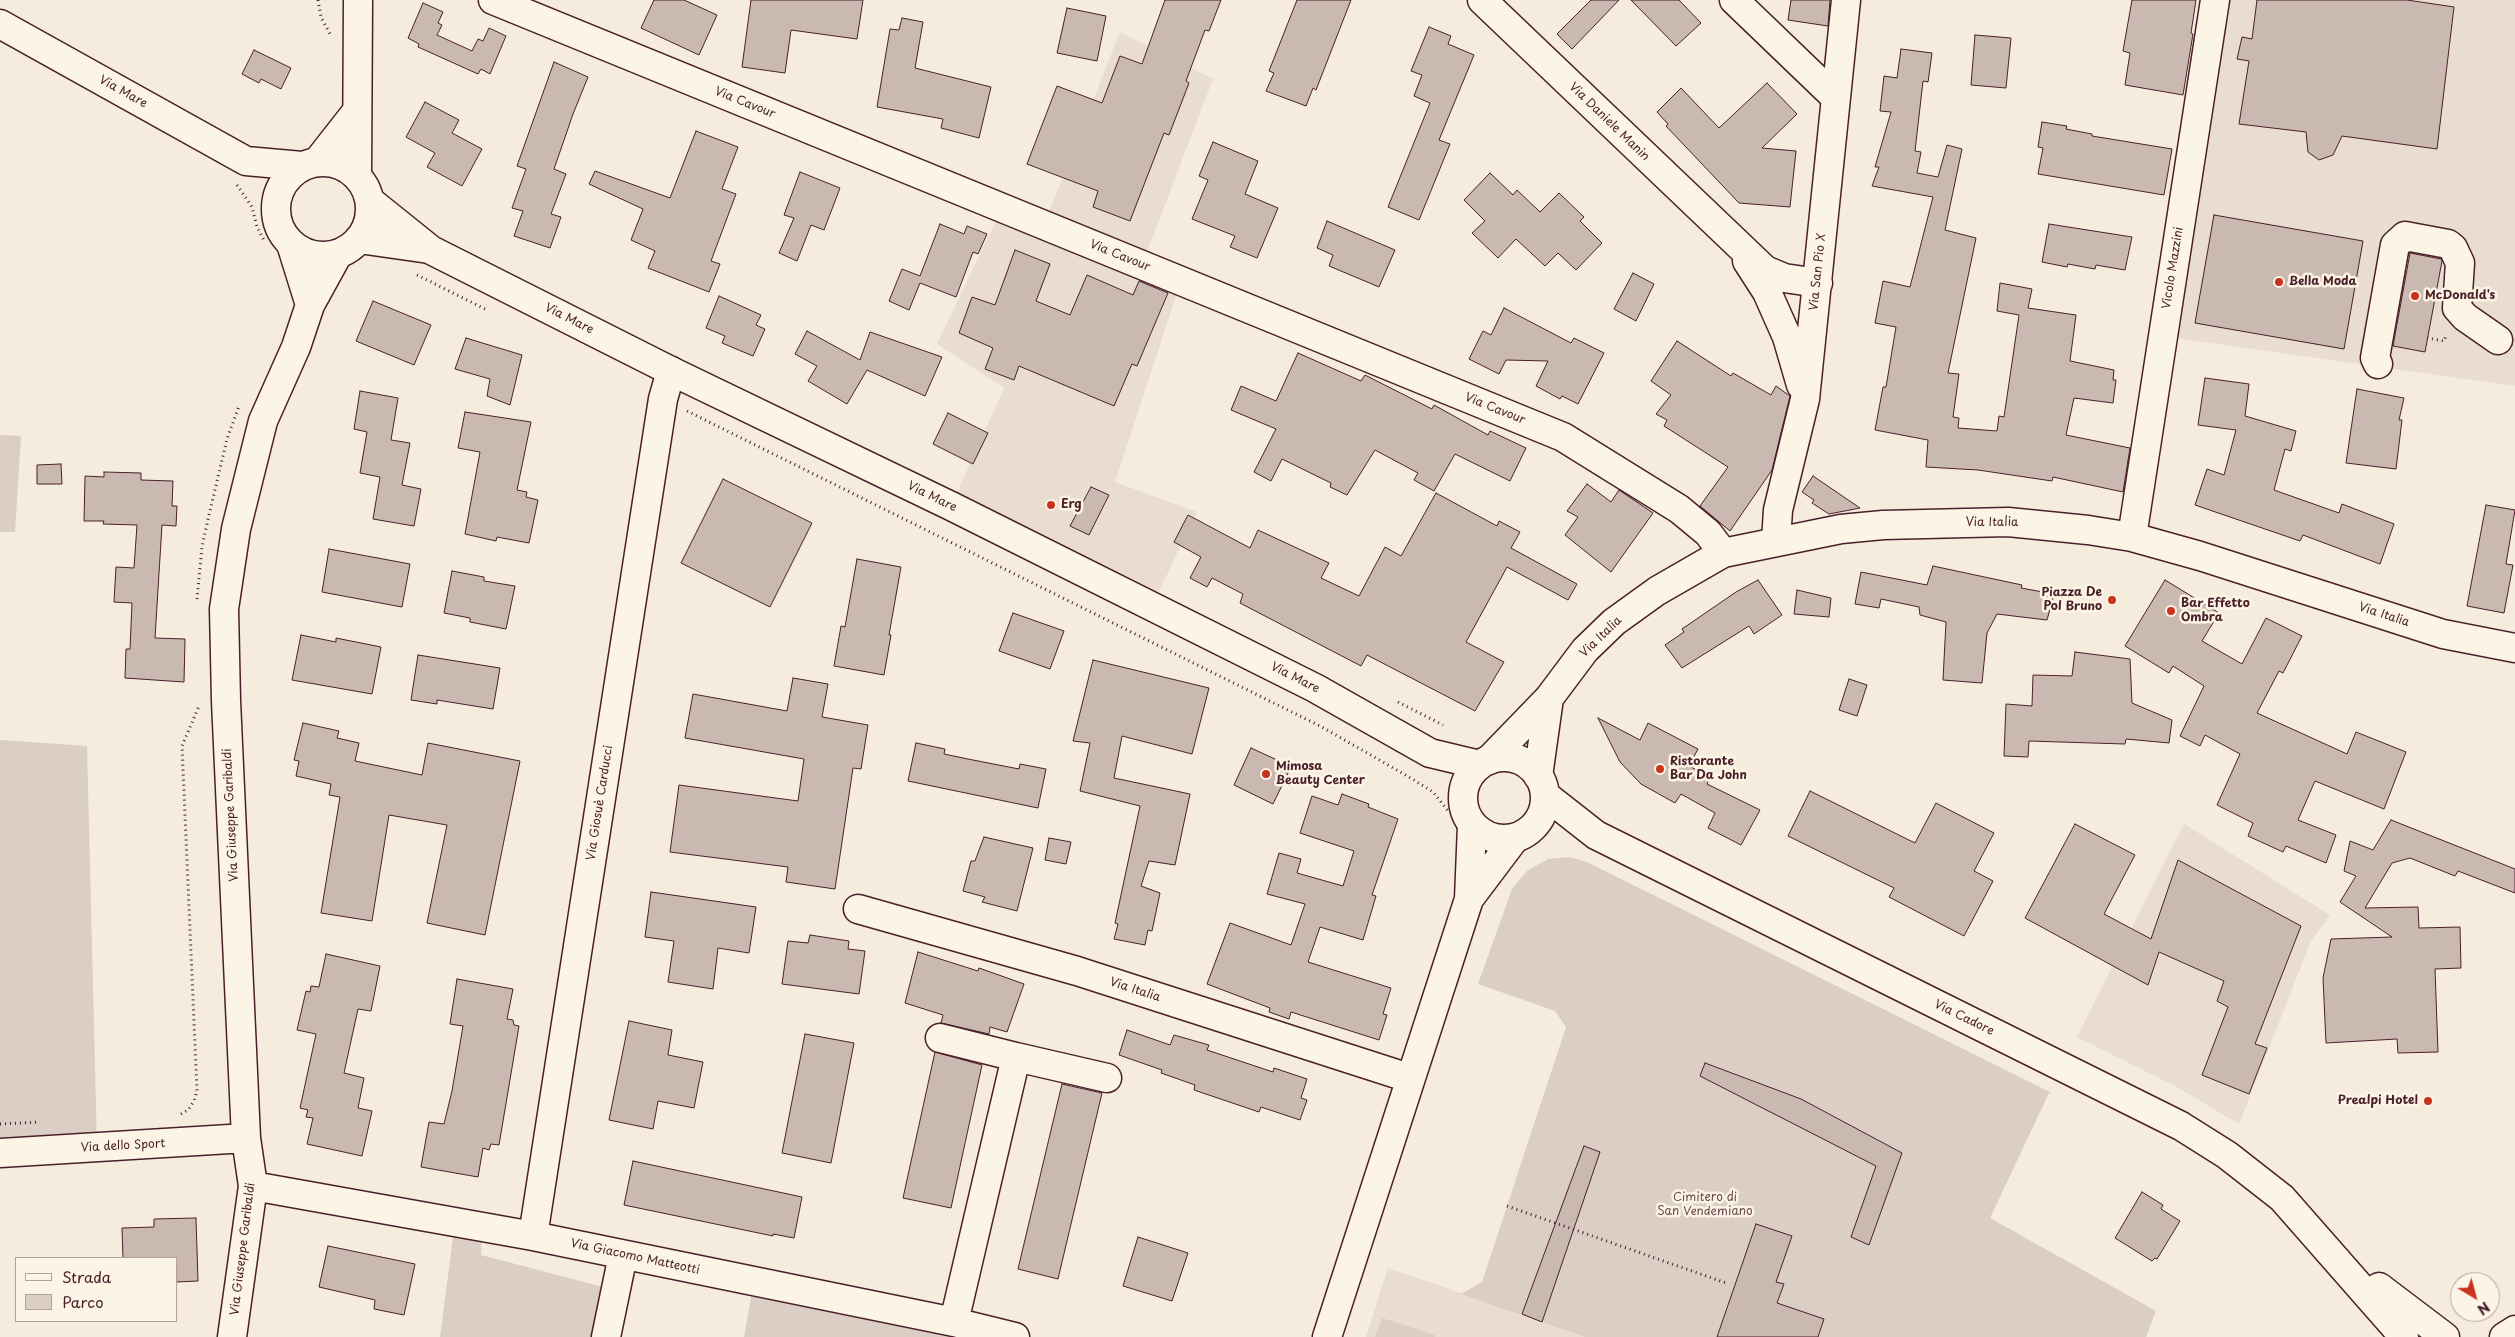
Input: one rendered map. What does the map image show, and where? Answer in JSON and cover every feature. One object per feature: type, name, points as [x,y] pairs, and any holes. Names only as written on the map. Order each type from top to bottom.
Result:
[{"type":"street","points":[[357,176],[358,0]]},
{"type":"street","name":"Via Cavour","points":[[493,0],[1563,437],[1679,509],[1708,533],[1723,553]]},
{"type":"street","name":"Via Daniele Manin","points":[[1482,0],[1736,245],[1765,270],[1784,278],[1818,283]]},
{"type":"street","points":[[1734,0],[1834,96]]},
{"type":"street","name":"Via San Pio X","points":[[1776,541],[1778,510],[1805,399],[1818,283],[1834,96],[1846,0]]},
{"type":"street","name":"Vicolo Mazzini","points":[[2132,537],[2215,0]]},
{"type":"street","name":"Via Mare","points":[[0,24],[240,172],[276,204],[277,219],[282,232],[279,246],[313,255],[348,246],[430,250]]},
{"type":"street","points":[[276,204],[280,189],[289,176],[310,164],[357,111]]},
{"type":"street","name":"Via Mare","points":[[240,172],[332,162],[345,167],[357,176],[365,187],[370,201],[430,250],[671,371],[951,506],[1315,688],[1430,753],[1485,762]]},
{"type":"street","points":[[348,246],[366,228],[370,214],[370,201]]},
{"type":"street","points":[[2378,364],[2375,358],[2395,245],[2405,236],[2448,244],[2454,248],[2460,263],[2457,308],[2465,318],[2498,340]]},
{"type":"street","name":"Via Daniele Manin","points":[[1736,245],[1767,292],[1787,338],[1805,399]]},
{"type":"street","points":[[279,246],[310,305]]},
{"type":"street","name":"Via Giuseppe Garibaldi","points":[[232,1337],[253,1186],[246,1138],[226,701],[224,609],[236,529],[262,421],[296,346],[310,305],[348,246]]},
{"type":"street","points":[[1767,292],[1784,313],[1803,320],[1813,317]]},
{"type":"street","name":"Via Giosuè Carducci","points":[[533,1236],[663,399],[671,371]]},
{"type":"street","name":"Via Italia","points":[[1485,762],[1549,698],[1585,650],[1614,622],[1657,591],[1723,553],[1841,529],[1884,525],[2008,522],[2088,530],[2132,537],[2200,556],[2443,634],[2515,648]]},
{"type":"street","name":"Via Italia","points":[[2476,640],[2502,634],[2515,627]]},
{"type":"street","name":"Via Italia","points":[[2476,640],[2515,671]]},
{"type":"street","name":"Via Italia","points":[[1542,786],[1549,698]]},
{"type":"street","name":"Via Mare","points":[[1430,753],[1462,812]]},
{"type":"street","name":"Via Cadore","points":[[1485,762],[1503,757],[1516,759],[1529,766],[1542,786],[1596,835],[2180,1126],[2261,1179],[2313,1231]]},
{"type":"street","points":[[1469,899],[1462,812],[1465,784],[1471,773],[1485,762]]},
{"type":"street","points":[[1327,1337],[1409,1078],[1469,899],[1541,814],[1542,786]]},
{"type":"street","name":"Via Cadore","points":[[1462,812],[1481,833],[1492,838],[1504,840],[1523,834],[1596,835]]},
{"type":"street","name":"Via Italia","points":[[858,909],[1077,972],[1409,1078]]},
{"type":"street","points":[[940,1038],[1108,1078]]},
{"type":"street","points":[[954,1322],[1016,1057]]},
{"type":"street","name":"Via dello Sport","points":[[0,1153],[246,1138]]},
{"type":"street","name":"Via Giacomo Matteotti","points":[[253,1186],[533,1236],[954,1322],[1015,1337]]},
{"type":"street","points":[[2313,1231],[2404,1337]]},
{"type":"street","points":[[2313,1231],[2406,1310],[2445,1337]]},
{"type":"street","points":[[606,1337],[630,1256]]},
{"type":"street","points":[[621,1337],[630,1256]]},
{"type":"street","points":[[2504,1337],[2515,1330]]},
{"type":"path","points":[[318,0],[321,18],[334,42]]},
{"type":"path","points":[[240,172],[257,227],[279,246]]},
{"type":"path","points":[[411,273],[490,312]]},
{"type":"path","points":[[197,604],[202,547],[209,515],[234,415],[243,398]]},
{"type":"path","points":[[680,407],[1322,727],[1432,792],[1462,812]]},
{"type":"path","points":[[1392,699],[1444,725]]},
{"type":"path","points":[[177,1116],[188,1110],[194,1101],[197,1091],[182,746],[199,704]]},
{"type":"path","points":[[0,1124],[49,1122]]},
{"type":"path","points":[[1507,1206],[1726,1283]]},
{"type":"shaded area","points":[[2215,0],[2515,0],[2515,386],[2162,336]]},
{"type":"shaded area","points":[[1120,32],[1213,79],[1142,265],[1181,281],[1115,482],[1197,512],[1152,606],[951,506],[1004,388],[937,344],[1002,208],[1044,225]]},
{"type":"shaded area","points":[[2184,824],[2330,915],[2311,941],[2239,1124],[2177,1087],[2077,1037]]},
{"type":"shaded area","points":[[1388,1268],[1522,1314],[1585,1337],[1366,1337]]},
{"type":"green space","points":[[0,435],[21,436],[15,532],[0,532]]},
{"type":"green space","points":[[0,740],[87,746],[97,1147],[0,1153]]},
{"type":"green space","name":"Cimitero di San Vendemiano","points":[[1570,857],[1587,862],[2052,1093],[2049,1093],[1990,1218],[2156,1311],[2146,1337],[1585,1337],[1461,1294],[1482,1282],[1566,1027],[1555,1011],[1478,984],[1512,889],[1528,870],[1548,859]]},
{"type":"green space","points":[[455,1222],[482,1227],[481,1255],[630,1294],[621,1337],[440,1337]]},
{"type":"green space","points":[[754,1281],[1015,1337],[744,1337]]},
{"type":"green space","points":[[1382,1318],[1435,1335],[1435,1337],[1375,1337]]},
{"type":"building","points":[[654,0],[684,0],[717,15],[699,55],[641,28]]},
{"type":"building","points":[[751,0],[863,0],[857,39],[791,30],[785,73],[742,67]]},
{"type":"building","points":[[1165,0],[1221,0],[1209,31],[1205,30],[1186,81],[1189,83],[1169,135],[1164,133],[1130,221],[1093,207],[1098,191],[1027,164],[1057,86],[1102,103],[1120,56],[1142,64]]},
{"type":"building","points":[[1297,0],[1351,0],[1316,90],[1313,88],[1306,106],[1266,91],[1274,73],[1269,71]]},
{"type":"building","points":[[1591,0],[1619,0],[1572,49],[1557,34]]},
{"type":"building","points":[[1631,0],[1679,0],[1701,23],[1676,46]]},
{"type":"building","points":[[1791,0],[1830,0],[1828,26],[1788,20]]},
{"type":"building","points":[[2132,0],[2196,0],[2191,33],[2193,34],[2183,95],[2125,85],[2130,53],[2123,51]]},
{"type":"building","points":[[2257,0],[2407,0],[2454,7],[2437,149],[2342,136],[2333,155],[2319,160],[2308,152],[2306,132],[2239,124],[2249,61],[2237,59],[2242,37],[2252,39]]},
{"type":"building","points":[[423,3],[443,12],[438,23],[442,25],[437,35],[472,51],[478,39],[483,41],[489,28],[506,36],[490,74],[481,69],[478,74],[418,47],[419,44],[408,38]]},
{"type":"building","points":[[1067,8],[1106,16],[1097,61],[1057,53]]},
{"type":"building","points":[[902,18],[923,22],[915,68],[991,87],[979,138],[941,128],[943,119],[877,107],[890,29],[899,30]]},
{"type":"building","points":[[1429,27],[1451,36],[1448,44],[1474,55],[1439,140],[1450,144],[1419,220],[1388,207],[1430,103],[1414,96],[1422,75],[1411,71]]},
{"type":"building","points":[[1975,35],[2011,38],[2006,88],[1971,85]]},
{"type":"building","points":[[1901,49],[1932,53],[1928,82],[1923,81],[1915,151],[1921,152],[1917,173],[1938,177],[1947,145],[1962,149],[1945,230],[1976,238],[1948,373],[1959,374],[1953,417],[1959,418],[1958,428],[1997,431],[1999,416],[2004,417],[2019,315],[1997,311],[2000,283],[2032,289],[2028,308],[2076,315],[2070,361],[2114,370],[2113,380],[2116,380],[2113,403],[2074,398],[2066,435],[2130,448],[2123,492],[2053,477],[2052,481],[1978,470],[1926,467],[1928,440],[1875,430],[1883,387],[1886,387],[1896,327],[1875,323],[1883,281],[1910,287],[1933,197],[1872,186],[1879,167],[1875,167],[1891,112],[1880,111],[1884,76],[1897,78]]},
{"type":"building","points":[[254,50],[291,68],[281,89],[261,79],[259,83],[242,74]]},
{"type":"building","points":[[554,62],[588,77],[554,169],[566,174],[551,214],[561,217],[550,248],[514,236],[523,211],[512,208],[526,169],[517,166]]},
{"type":"building","points":[[1767,83],[1797,114],[1762,148],[1796,151],[1790,207],[1739,203],[1666,126],[1668,124],[1657,112],[1681,88],[1719,128]]},
{"type":"building","points":[[425,102],[459,120],[452,133],[482,149],[462,186],[427,167],[435,153],[406,137]]},
{"type":"building","points":[[2042,122],[2067,126],[2066,129],[2092,134],[2092,136],[2172,149],[2164,195],[2038,174],[2043,148],[2038,147]]},
{"type":"building","points":[[696,131],[738,147],[722,189],[736,194],[711,261],[720,264],[709,292],[648,268],[655,251],[631,240],[643,209],[589,184],[595,171],[670,198]]},
{"type":"building","points":[[1213,142],[1258,161],[1245,194],[1278,208],[1257,258],[1230,247],[1235,236],[1192,219],[1208,180],[1199,176]]},
{"type":"building","points":[[800,172],[840,188],[824,230],[811,225],[797,261],[779,253],[794,218],[784,215]]},
{"type":"building","points":[[1490,173],[1513,195],[1517,190],[1540,212],[1559,193],[1584,217],[1580,221],[1602,243],[1576,270],[1558,253],[1545,266],[1516,239],[1498,258],[1472,233],[1485,221],[1464,200]]},
{"type":"building","name":"Bella Moda","points":[[2214,215],[2363,241],[2344,349],[2195,323]]},
{"type":"building","points":[[1327,221],[1395,250],[1379,287],[1329,266],[1333,255],[1317,248]]},
{"type":"building","points":[[940,224],[964,234],[967,226],[987,234],[978,254],[973,252],[956,297],[920,283],[909,310],[889,301],[902,269],[920,276]]},
{"type":"building","points":[[2049,224],[2132,237],[2125,270],[2096,265],[2095,269],[2068,264],[2067,267],[2042,262]]},
{"type":"building","points":[[1015,250],[1050,264],[1036,301],[1070,315],[1087,275],[1133,295],[1139,281],[1168,293],[1137,366],[1132,364],[1114,406],[1019,366],[1014,380],[985,369],[993,348],[959,333],[972,297],[995,305]]},
{"type":"building","name":"McDonald's","points":[[2410,253],[2441,259],[2442,261],[2425,352],[2393,346]]},
{"type":"building","points":[[1633,273],[1654,284],[1636,321],[1614,309]]},
{"type":"building","points":[[719,296],[761,315],[756,325],[765,329],[753,356],[722,343],[725,336],[706,328]]},
{"type":"building","points":[[373,301],[431,325],[414,365],[356,341]]},
{"type":"building","points":[[1504,308],[1571,343],[1574,338],[1604,353],[1578,404],[1562,396],[1560,399],[1536,386],[1548,361],[1506,360],[1499,374],[1469,359],[1483,331],[1491,335]]},
{"type":"building","points":[[807,331],[860,360],[870,332],[942,357],[925,396],[867,370],[847,404],[808,381],[817,366],[795,354]]},
{"type":"building","points":[[466,338],[522,355],[510,405],[487,396],[490,379],[455,369]]},
{"type":"building","points":[[1677,341],[1731,376],[1733,373],[1771,395],[1776,386],[1790,396],[1772,470],[1730,531],[1700,506],[1728,467],[1664,426],[1667,420],[1656,414],[1671,395],[1651,381]]},
{"type":"building","points":[[1298,353],[1361,381],[1365,375],[1432,409],[1434,405],[1488,435],[1490,431],[1526,448],[1510,481],[1455,454],[1434,491],[1414,480],[1418,473],[1375,450],[1347,495],[1330,487],[1331,483],[1282,459],[1271,481],[1254,472],[1276,429],[1231,410],[1241,386],[1276,401]]},
{"type":"building","points":[[2205,378],[2249,384],[2245,416],[2296,431],[2291,451],[2285,449],[2274,490],[2339,513],[2342,504],[2394,524],[2380,564],[2303,535],[2300,541],[2195,505],[2207,469],[2224,475],[2236,430],[2198,425]]},
{"type":"building","points":[[2357,389],[2404,398],[2399,420],[2402,420],[2396,469],[2346,463]]},
{"type":"building","points":[[360,391],[398,398],[391,440],[410,443],[402,485],[421,489],[414,526],[373,519],[380,477],[360,473],[367,432],[354,429]]},
{"type":"building","points":[[465,412],[531,422],[517,490],[527,492],[526,497],[538,500],[529,543],[497,537],[496,541],[465,534],[480,452],[458,448]]},
{"type":"building","points":[[948,413],[988,433],[973,464],[933,444]]},
{"type":"building","points":[[61,464],[62,484],[37,484],[37,465]]},
{"type":"building","points":[[104,472],[141,473],[141,480],[173,481],[172,506],[177,506],[176,526],[162,525],[155,638],[185,639],[184,682],[125,678],[126,649],[130,649],[132,603],[114,602],[116,567],[134,568],[137,525],[103,524],[104,521],[84,521],[85,476],[104,477]]},
{"type":"building","points":[[1813,476],[1860,508],[1829,514],[1812,503],[1814,500],[1802,492]]},
{"type":"building","points":[[723,479],[812,523],[770,607],[681,563]]},
{"type":"building","points":[[1587,484],[1611,502],[1619,490],[1653,513],[1611,572],[1565,535],[1578,517],[1567,511]]},
{"type":"building","points":[[1091,487],[1109,495],[1089,535],[1070,526]]},
{"type":"building","points":[[1436,493],[1497,526],[1499,521],[1520,532],[1511,548],[1577,584],[1568,600],[1507,567],[1466,642],[1504,662],[1475,711],[1367,655],[1361,666],[1240,603],[1243,594],[1212,578],[1207,587],[1190,578],[1201,557],[1174,542],[1188,515],[1250,548],[1258,530],[1329,563],[1321,578],[1359,596],[1385,547],[1401,556]]},
{"type":"building","points":[[2486,505],[2515,510],[2506,564],[2513,565],[2504,613],[2467,606]]},
{"type":"building","points":[[329,549],[410,564],[402,607],[322,592]]},
{"type":"building","points":[[857,559],[901,567],[884,675],[834,666],[841,626],[845,627]]},
{"type":"building","points":[[1933,566],[2022,585],[2021,588],[2054,594],[2047,620],[1997,614],[1987,633],[1982,683],[1943,680],[1946,622],[1920,615],[1919,607],[1881,599],[1879,608],[1855,604],[1861,572],[1927,585]]},
{"type":"building","points":[[452,571],[484,577],[484,581],[515,586],[506,629],[470,622],[470,618],[444,613]]},
{"type":"building","points":[[1758,580],[1782,615],[1754,634],[1749,626],[1682,668],[1665,645],[1684,632],[1682,629],[1736,592]]},
{"type":"building","points":[[2165,580],[2219,613],[2202,641],[2242,664],[2266,618],[2302,636],[2283,673],[2279,671],[2257,713],[2347,754],[2356,732],[2406,752],[2384,809],[2315,781],[2298,820],[2336,835],[2326,863],[2286,846],[2283,852],[2248,836],[2253,823],[2217,805],[2240,754],[2205,735],[2200,746],[2180,736],[2204,686],[2173,666],[2169,673],[2125,646]]},
{"type":"building","points":[[1797,590],[1831,598],[1829,617],[1794,614]]},
{"type":"building","points":[[1013,613],[1064,631],[1050,669],[999,651]]},
{"type":"building","points":[[301,635],[336,642],[336,638],[381,647],[372,694],[292,680]]},
{"type":"building","points":[[2075,652],[2130,659],[2132,703],[2172,720],[2169,743],[2126,739],[2125,744],[2029,741],[2028,757],[2004,756],[2006,704],[2032,706],[2033,675],[2072,676]]},
{"type":"building","points":[[418,655],[500,668],[493,709],[437,700],[437,704],[411,700]]},
{"type":"building","points":[[1093,660],[1209,688],[1192,754],[1122,736],[1114,778],[1190,794],[1175,865],[1149,861],[1141,886],[1160,893],[1152,931],[1148,930],[1145,945],[1114,939],[1118,924],[1115,923],[1140,806],[1080,791],[1090,743],[1073,741]]},
{"type":"building","points":[[793,678],[828,684],[822,717],[868,725],[861,769],[853,768],[835,889],[786,882],[788,867],[670,852],[679,785],[798,801],[804,759],[685,738],[693,694],[787,711]]},
{"type":"building","points":[[1849,679],[1867,685],[1857,716],[1839,710]]},
{"type":"building","points":[[1598,718],[1640,740],[1648,723],[1698,749],[1689,766],[1710,777],[1707,784],[1760,810],[1741,845],[1708,828],[1715,813],[1681,794],[1675,803],[1641,784],[1620,762]]},
{"type":"building","points":[[303,723],[339,731],[337,738],[359,743],[355,761],[422,775],[428,743],[520,761],[485,935],[427,923],[447,825],[389,815],[372,921],[321,913],[340,797],[329,795],[331,784],[296,776],[299,761],[294,760]]},
{"type":"building","points":[[916,743],[945,749],[944,754],[968,759],[1019,769],[1020,764],[1046,769],[1038,808],[908,781]]},
{"type":"building","points":[[1251,748],[1288,765],[1288,773],[1273,804],[1234,785]]},
{"type":"building","points":[[1810,791],[1915,843],[1936,803],[1994,833],[1974,871],[1993,881],[1964,936],[1889,897],[1894,888],[1788,836]]},
{"type":"building","points":[[1342,794],[1369,804],[1368,807],[1398,819],[1372,895],[1376,896],[1363,940],[1320,927],[1308,962],[1391,988],[1383,1014],[1387,1015],[1379,1040],[1291,1012],[1289,1019],[1269,1012],[1270,1008],[1207,984],[1230,923],[1291,945],[1305,904],[1267,894],[1279,853],[1301,859],[1297,873],[1343,886],[1354,851],[1300,833],[1312,796],[1338,805]]},
{"type":"building","points":[[2391,820],[2515,869],[2515,893],[2458,871],[2455,876],[2410,858],[2392,863],[2365,908],[2418,907],[2419,928],[2460,927],[2461,968],[2435,969],[2438,1052],[2398,1053],[2397,1039],[2326,1043],[2323,978],[2331,939],[2392,937],[2340,902],[2356,876],[2344,871],[2350,841],[2373,850]]},
{"type":"building","points":[[2075,824],[2135,855],[2104,914],[2151,939],[2178,860],[2301,926],[2255,1044],[2267,1048],[2249,1094],[2202,1075],[2228,1007],[2217,1001],[2224,981],[2159,952],[2148,985],[2025,918]]},
{"type":"building","points":[[984,837],[1033,848],[1017,911],[982,902],[985,897],[963,891],[971,861],[975,861]]},
{"type":"building","points":[[1049,838],[1071,842],[1066,864],[1045,860]]},
{"type":"building","points":[[651,892],[756,907],[749,953],[718,948],[713,989],[668,982],[674,941],[645,937]]},
{"type":"building","points":[[810,935],[849,941],[848,949],[865,951],[859,994],[782,984],[788,941],[808,943]]},
{"type":"building","points":[[918,952],[978,971],[979,968],[1024,984],[1007,1032],[990,1027],[989,1034],[941,1023],[943,1015],[905,1003]]},
{"type":"building","points":[[326,954],[380,966],[371,1011],[358,1009],[344,1073],[364,1078],[358,1108],[372,1111],[362,1156],[307,1144],[313,1118],[306,1117],[308,1110],[300,1108],[316,1034],[297,1030],[306,991],[310,992],[311,986],[319,987]]},
{"type":"building","points":[[457,979],[513,989],[507,1019],[513,1020],[514,1025],[519,1026],[499,1145],[491,1144],[489,1150],[483,1148],[478,1177],[421,1167],[429,1122],[444,1124],[452,1091],[463,1026],[450,1024]]},
{"type":"building","points":[[629,1021],[672,1030],[668,1055],[703,1062],[694,1108],[658,1101],[653,1129],[609,1120]]},
{"type":"building","points":[[1127,1030],[1170,1045],[1174,1035],[1209,1045],[1207,1050],[1273,1072],[1274,1068],[1307,1079],[1301,1098],[1307,1100],[1300,1120],[1261,1107],[1259,1112],[1194,1090],[1195,1085],[1161,1073],[1162,1070],[1119,1055]]},
{"type":"building","points":[[805,1034],[854,1043],[831,1163],[782,1153]]},
{"type":"building","points":[[935,1052],[982,1065],[951,1208],[903,1198]]},
{"type":"building","points":[[1705,1063],[1801,1099],[1902,1153],[1869,1245],[1851,1237],[1876,1166],[1700,1076]]},
{"type":"building","points":[[1062,1084],[1102,1093],[1058,1279],[1018,1269]]},
{"type":"building","points":[[1584,1146],[1600,1152],[1542,1322],[1522,1314]]},
{"type":"building","points":[[633,1161],[802,1197],[794,1238],[773,1234],[773,1236],[624,1205]]},
{"type":"building","points":[[2142,1192],[2163,1205],[2161,1209],[2180,1221],[2157,1259],[2155,1258],[2152,1261],[2115,1238]]},
{"type":"building","points":[[196,1218],[198,1281],[178,1282],[178,1257],[123,1257],[122,1228],[154,1227],[154,1219]]},
{"type":"building","points":[[1756,1224],[1792,1236],[1776,1282],[1784,1284],[1777,1303],[1824,1319],[1818,1337],[1717,1337]]},
{"type":"building","points":[[1138,1237],[1188,1253],[1172,1301],[1123,1286]]},
{"type":"building","points":[[328,1246],[415,1264],[404,1315],[374,1309],[375,1300],[319,1287]]},
{"type":"place","name":"Bella Moda","points":[[2279,282]]},
{"type":"place","name":"McDonald's","points":[[2415,296]]},
{"type":"place","name":"Erg","points":[[1051,505]]},
{"type":"place","name":"Piazza De Pol Bruno","points":[[2112,600]]},
{"type":"place","name":"Bar Effetto Ombra","points":[[2171,611]]},
{"type":"place","name":"Ristorante Bar Da John","points":[[1660,769]]},
{"type":"place","name":"Mimosa Beauty Center","points":[[1266,774]]},
{"type":"place","name":"Prealpi Hotel","points":[[2428,1101]]}]
